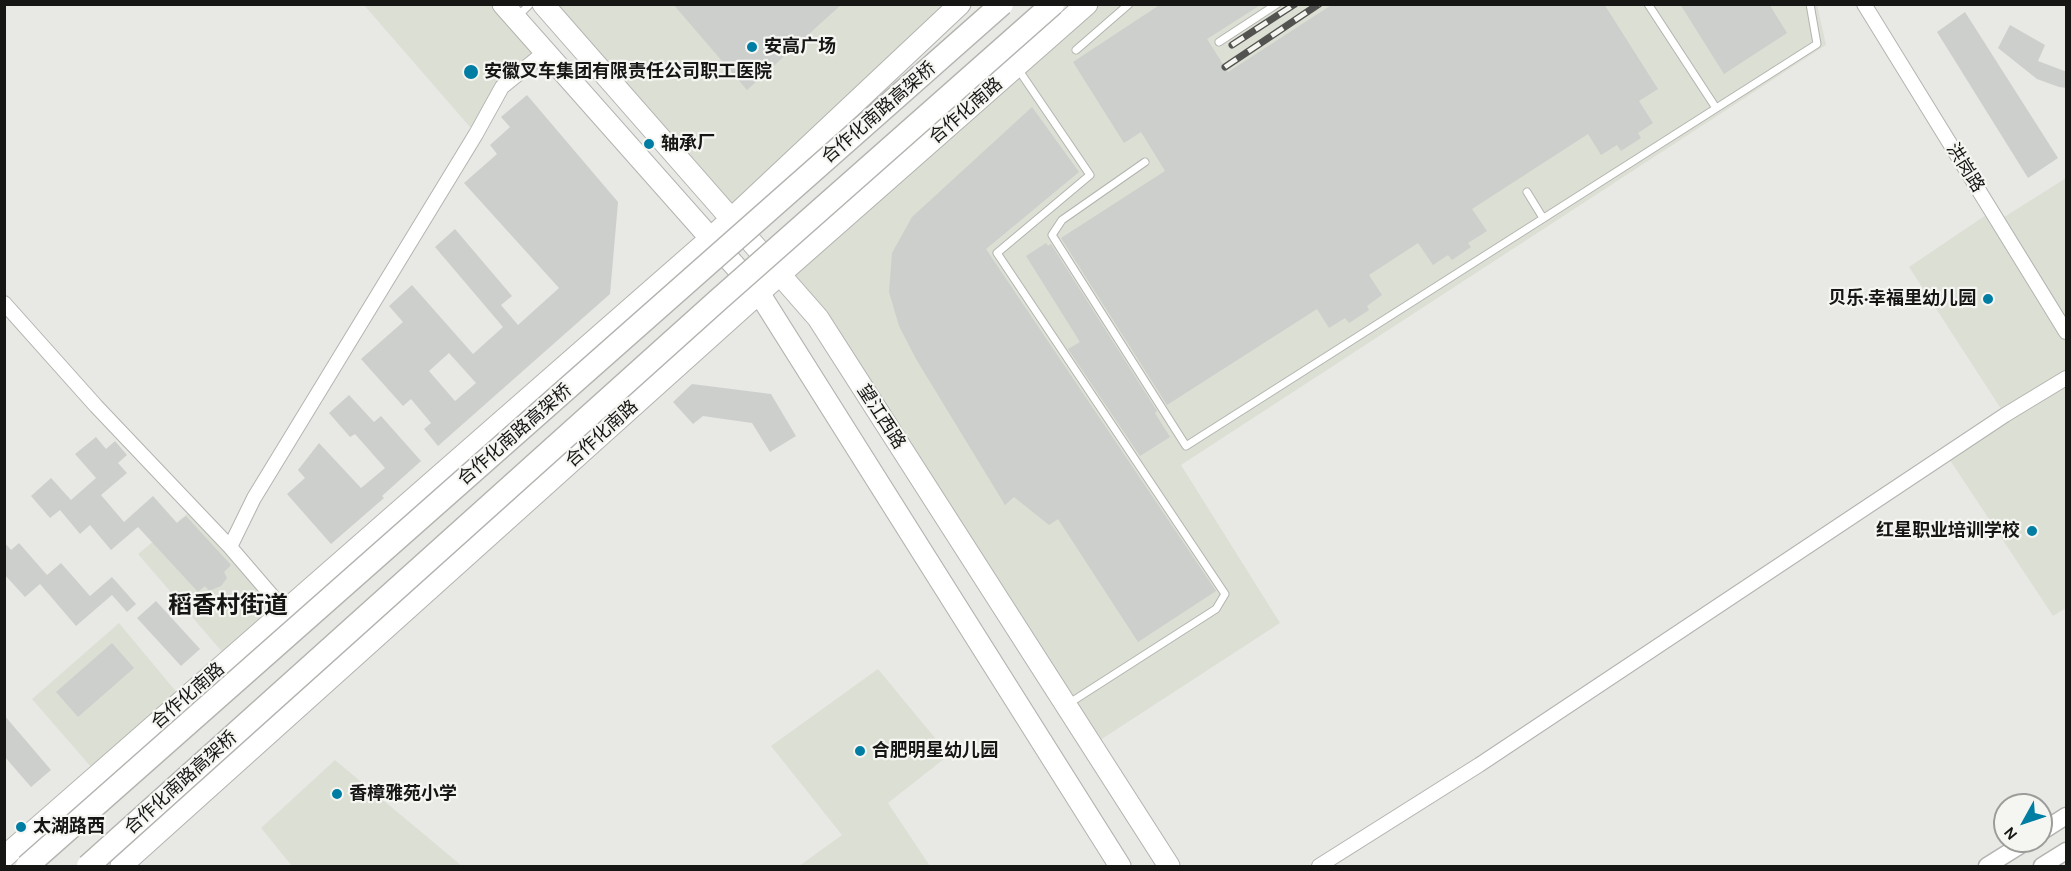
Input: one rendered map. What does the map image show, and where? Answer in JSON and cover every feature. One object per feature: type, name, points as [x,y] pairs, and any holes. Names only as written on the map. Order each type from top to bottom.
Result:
[{"type":"highway","name":"合作化南路高架桥","points":[[27,867],[1002,4]]},
{"type":"highway","name":"合作化南路高架桥","points":[[88,867],[717,301],[1053,4]]},
{"type":"main road","name":"望江西路","points":[[543,4],[818,318],[1169,867]]},
{"type":"main road","name":"合作化南路","points":[[4,857],[710,239],[960,4]]},
{"type":"main road","name":"合作化南路","points":[[121,867],[759,293],[1087,4]]},
{"type":"main road","name":"望江西路","points":[[516,9],[545,52],[759,293],[1120,867]]},
{"type":"street","name":"洪岗路","points":[[1864,4],[2067,332]]},
{"type":"street","points":[[230,547],[254,498],[476,134],[502,87],[545,52]]},
{"type":"street","points":[[4,303],[96,406],[230,547],[285,611]]},
{"type":"street","points":[[1319,867],[1479,765],[2005,415],[2067,378]]},
{"type":"street","points":[[2053,825],[2067,816]]},
{"type":"street","points":[[2042,867],[2067,851]]},
{"type":"street","points":[[1987,867],[2009,853]]},
{"type":"lane","points":[[1076,50],[1129,4]]},
{"type":"lane","points":[[1219,42],[1277,4]]},
{"type":"lane","points":[[1648,4],[1716,108]]},
{"type":"lane","points":[[1145,162],[1062,219],[1052,235],[1186,446],[1816,44],[1810,4]]},
{"type":"lane","points":[[1017,66],[1090,175],[998,253],[1225,594],[1216,609],[1065,705]]},
{"type":"lane","points":[[1527,192],[1543,218]]},
{"type":"shaded area","name":"安徽叉车集团有限责任公司职工医院","points":[[364,5],[503,5],[545,52],[502,87],[476,134]]},
{"type":"shaded area","name":"安高广场","points":[[543,5],[960,5],[731,219]]},
{"type":"shaded area","points":[[1087,5],[1817,5],[1826,45],[1181,465],[1280,623],[1091,746],[780,275]]},
{"type":"shaded area","points":[[2066,178],[2066,608],[2053,616],[1946,454],[2005,415],[1909,267],[1992,211],[1998,221]]},
{"type":"shaded area","points":[[193,509],[285,611],[229,660],[138,554]]},
{"type":"shaded area","points":[[119,623],[183,700],[98,775],[32,699]]},
{"type":"shaded area","name":"合肥明星幼儿园","points":[[878,669],[949,755],[888,803],[930,866],[799,866],[842,835],[771,746]]},
{"type":"shaded area","name":"香樟雅苑小学","points":[[335,760],[462,866],[292,866],[261,828]]},
{"type":"building","name":"安高广场","points":[[673,4],[842,4],[747,90]]},
{"type":"building","points":[[1161,4],[1262,4],[1207,39],[1228,72],[1333,4],[1604,4],[1658,89],[1639,101],[1653,123],[1638,133],[1641,138],[1621,151],[1617,145],[1601,155],[1588,134],[1472,209],[1487,231],[1468,243],[1471,247],[1452,260],[1448,255],[1433,265],[1418,243],[1369,275],[1382,295],[1367,306],[1369,310],[1349,323],[1345,318],[1329,328],[1317,309],[1167,405],[1061,238],[1165,171],[1141,132],[1124,143],[1073,62]]},
{"type":"building","points":[[1680,4],[1769,4],[1787,33],[1724,74]]},
{"type":"building","points":[[1965,12],[2058,158],[2028,178],[1937,32]]},
{"type":"building","points":[[2010,25],[2045,45],[2038,61],[2067,72],[2067,88],[2037,79],[1998,48]]},
{"type":"building","points":[[527,95],[618,202],[610,294],[438,446],[424,429],[431,423],[411,399],[403,406],[361,359],[403,322],[389,306],[412,285],[473,354],[503,327],[435,247],[455,229],[512,296],[501,305],[518,325],[559,288],[464,183],[497,154],[490,145],[510,127],[501,117]],"holes":[[[449,353],[476,383],[455,401],[429,371]]]},
{"type":"building","points":[[1032,107],[1079,172],[986,249],[1216,591],[1138,642],[1058,519],[1049,525],[1014,497],[1005,505],[916,359],[899,326],[889,292],[892,253],[912,217]]},
{"type":"building","points":[[1046,243],[1048,246],[1051,244],[1157,411],[1155,413],[1170,437],[1140,456],[1068,349],[1080,342],[1026,256]]},
{"type":"building","points":[[692,384],[771,394],[796,436],[770,452],[752,423],[703,416],[693,424],[673,402]]},
{"type":"building","points":[[349,395],[374,422],[381,416],[421,461],[382,496],[384,498],[331,544],[287,494],[305,478],[298,470],[319,443],[361,488],[385,468],[355,434],[350,437],[329,413]]},
{"type":"building","points":[[96,437],[106,449],[115,441],[127,455],[118,463],[127,473],[101,495],[124,522],[153,496],[177,523],[186,516],[231,565],[224,572],[227,578],[221,586],[209,591],[205,586],[198,592],[138,527],[111,550],[90,525],[80,534],[60,510],[50,518],[31,496],[51,478],[71,500],[96,478],[75,454]]},
{"type":"building","points":[[4,542],[11,550],[19,543],[47,575],[61,563],[90,596],[112,577],[136,604],[127,612],[112,595],[76,626],[40,584],[25,597],[4,574]]},
{"type":"building","points":[[156,601],[200,649],[181,666],[137,618]]},
{"type":"building","points":[[112,643],[134,668],[78,717],[56,692]]},
{"type":"building","points":[[4,715],[51,770],[31,787],[4,756]]},
{"type":"railway","points":[[1232,45],[1295,4]]},
{"type":"railway","points":[[1225,67],[1319,4]]},
{"type":"place","name":"安高广场","points":[[752,47]]},
{"type":"place","name":"安徽叉车集团有限责任公司职工医院","points":[[471,72]]},
{"type":"place","name":"轴承厂","points":[[649,144]]},
{"type":"place","name":"贝乐·幸福里幼儿园","points":[[1988,299]]},
{"type":"place","name":"红星职业培训学校","points":[[2032,531]]},
{"type":"place","name":"合肥明星幼儿园","points":[[860,751]]},
{"type":"place","name":"香樟雅苑小学","points":[[337,794]]},
{"type":"place","name":"太湖路西","points":[[21,827]]},
{"type":"district","name":"稻香村街道","points":[[228,606]]}]
